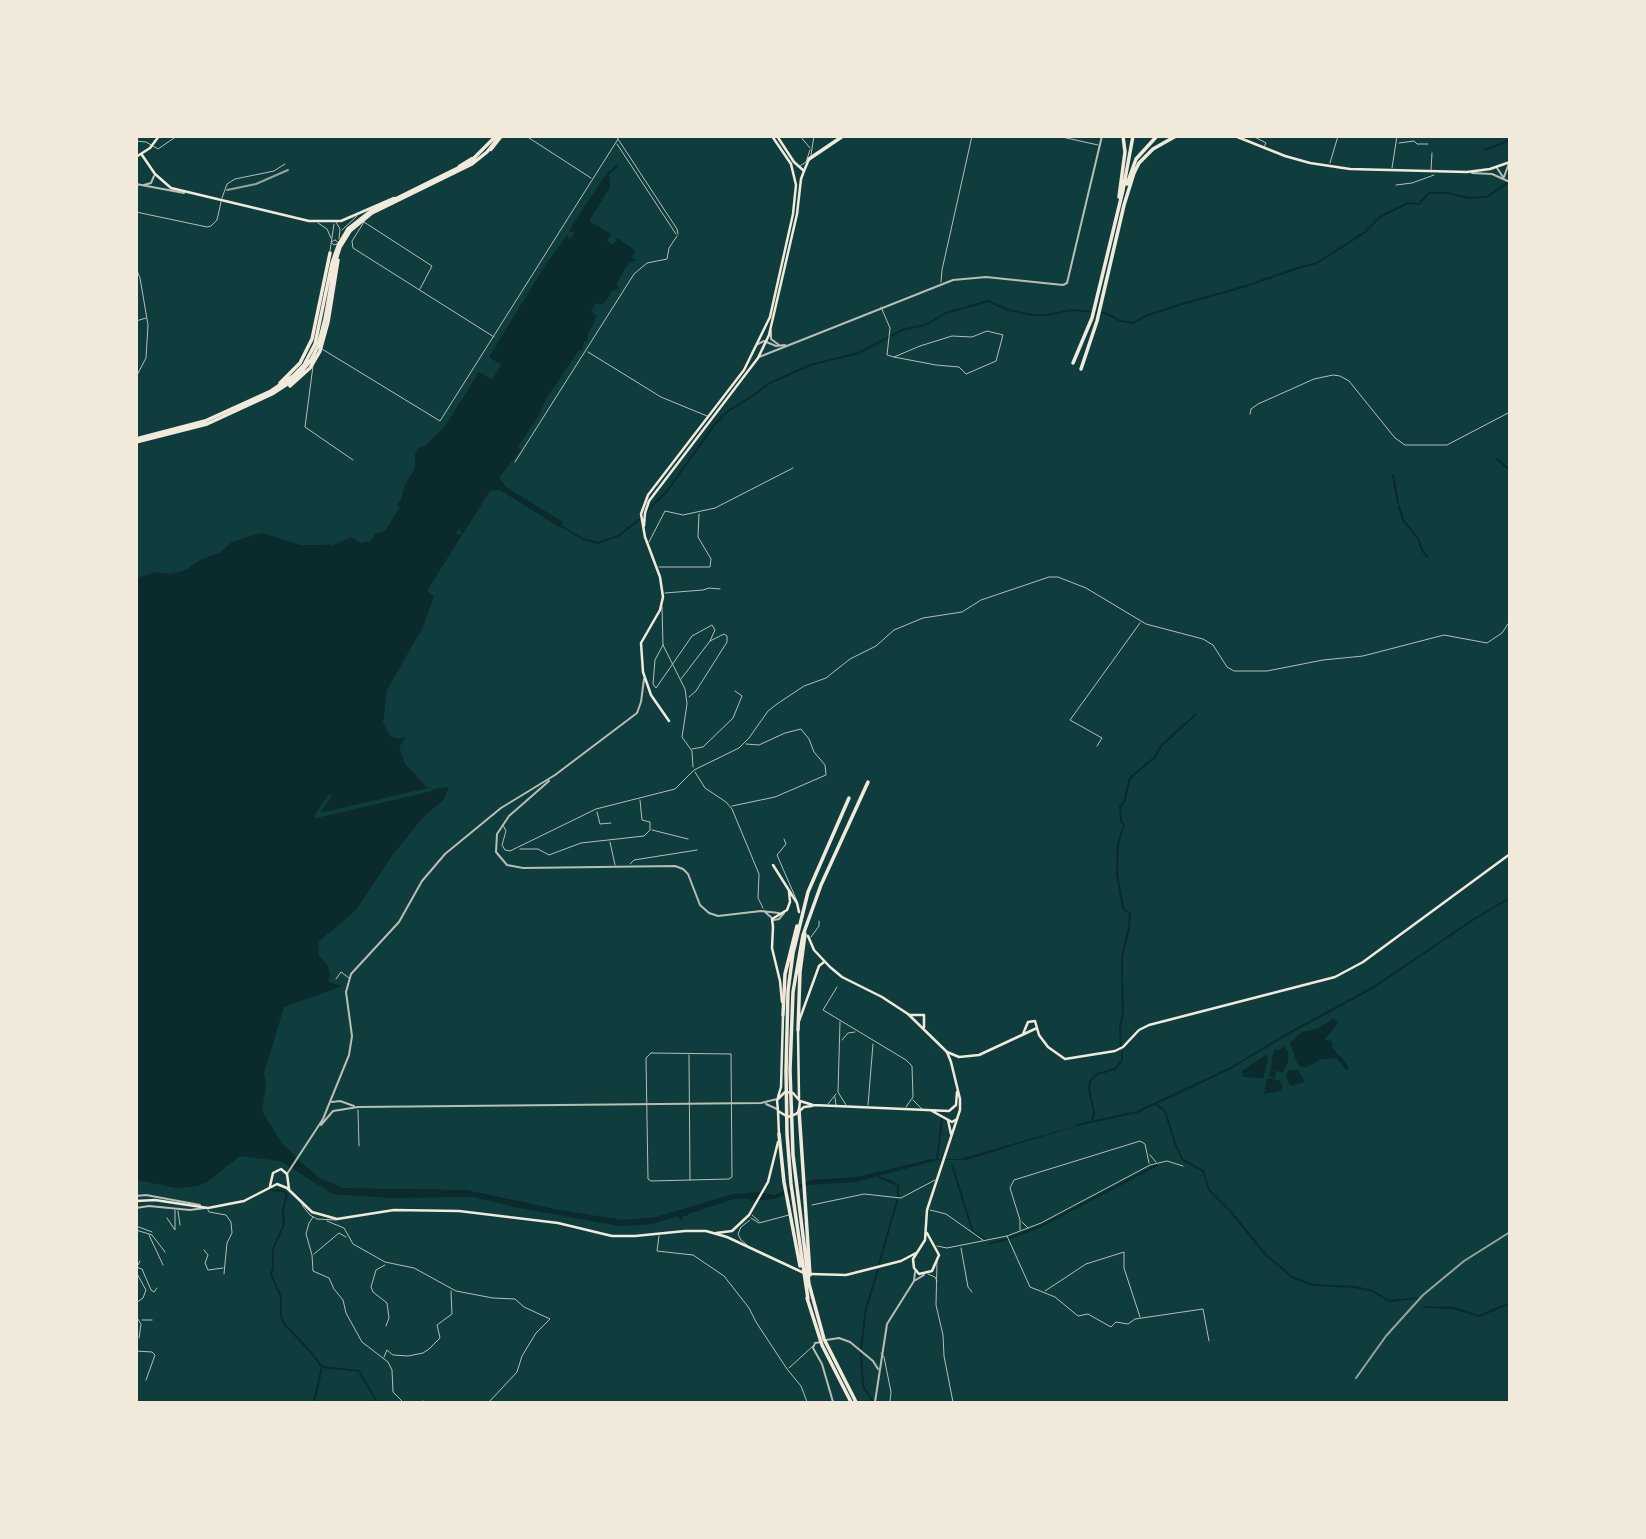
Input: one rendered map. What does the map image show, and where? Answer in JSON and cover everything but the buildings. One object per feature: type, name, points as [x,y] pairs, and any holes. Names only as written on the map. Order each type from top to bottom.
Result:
[{"type":"highway","points":[[136,441],[198,427],[289,386],[301,372],[315,344],[332,262],[348,229],[371,211],[464,165],[479,155],[498,136]]},
{"type":"highway","points":[[809,159],[843,136]]},
{"type":"highway","points":[[1116,219],[1125,152],[1123,136]]},
{"type":"highway","points":[[1073,363],[1092,318],[1133,136]]},
{"type":"highway","points":[[1124,205],[1139,163],[1153,149],[1175,136]]},
{"type":"highway","points":[[1081,369],[1090,344],[1132,168],[1136,159],[1156,137]]},
{"type":"highway","points":[[812,146],[822,150]]},
{"type":"highway","points":[[216,416],[279,384],[296,368],[310,346],[330,253]]},
{"type":"highway","points":[[136,441],[188,427],[216,416],[271,391],[314,362],[323,343],[338,258]]},
{"type":"highway","points":[[853,1402],[830,1353],[811,1294],[795,1182],[791,1132],[793,969],[821,885],[868,782]]},
{"type":"highway","points":[[783,1015],[788,957],[817,867],[849,798]]},
{"type":"highway","points":[[806,901],[793,969],[786,1072],[791,1184],[808,1299]]},
{"type":"highway","points":[[798,1030],[800,972],[807,922]]},
{"type":"highway","points":[[799,1110],[811,1294]]},
{"type":"highway","points":[[779,1134],[784,1182],[808,1299],[822,1345],[853,1402]]},
{"type":"main road","points":[[136,158],[148,150],[159,136]]},
{"type":"main road","points":[[436,178],[458,173],[468,167],[492,149],[498,136]]},
{"type":"main road","points":[[142,155],[155,174],[171,188],[184,193],[316,222],[335,222],[360,214],[436,178],[470,159],[498,136]]},
{"type":"main road","points":[[774,136],[804,171]]},
{"type":"main road","points":[[669,721],[651,695],[644,678],[641,643],[662,606],[663,593],[644,533],[643,515],[648,495],[744,370],[772,308],[793,214],[796,185],[794,173],[774,136]]},
{"type":"main road","points":[[1235,136],[1263,148],[1310,163],[1329,166],[1392,171],[1467,172],[1509,162]]},
{"type":"main road","points":[[643,515],[651,498],[762,351],[771,327],[799,205],[802,177],[809,159]]},
{"type":"main road","points":[[794,173],[795,168],[800,167]]},
{"type":"main road","points":[[794,173],[802,177]]},
{"type":"main road","points":[[1023,1034],[1027,1023],[1036,1023],[1040,1035],[1052,1051],[1065,1059],[1115,1051],[1123,1047],[1139,1030],[1149,1025],[1335,977],[1363,962],[1510,854]]},
{"type":"main road","points":[[773,865],[789,891],[791,906],[798,912]]},
{"type":"main road","points":[[732,1240],[734,1230],[757,1205],[774,1168],[779,1134],[777,1110],[781,1087],[783,1015],[780,981],[772,948],[772,919],[791,906]]},
{"type":"main road","points":[[268,1188],[276,1170],[283,1170],[287,1174],[289,1189],[300,1203],[317,1214],[345,1219],[384,1211],[459,1211],[558,1223],[612,1236],[693,1230],[716,1233],[799,1271],[821,1276],[845,1275],[901,1261],[923,1246],[927,1233],[927,1210],[958,1117],[960,1099],[951,1062],[947,1052],[908,1014],[882,997],[842,977],[824,962],[808,937]]},
{"type":"main road","points":[[799,1110],[798,1030],[819,966],[824,962]]},
{"type":"main road","points":[[908,1014],[924,1015],[926,1030]]},
{"type":"main road","points":[[915,1020],[916,1015]]},
{"type":"main road","points":[[918,1024],[923,1023]]},
{"type":"main road","points":[[951,1062],[959,1057],[979,1055],[1032,1032],[1037,1027]]},
{"type":"main road","points":[[1027,1028],[1040,1035]]},
{"type":"main road","points":[[947,1052],[959,1057]]},
{"type":"main road","points":[[951,1137],[947,1119],[957,1100],[957,1085]]},
{"type":"main road","points":[[778,1097],[787,1092],[813,1105],[950,1110],[956,1111],[958,1117]]},
{"type":"main road","points":[[777,1110],[788,1117],[813,1105]]},
{"type":"main road","points":[[932,1111],[954,1121],[958,1117]]},
{"type":"main road","points":[[272,1178],[289,1189]]},
{"type":"main road","points":[[136,1201],[155,1200],[208,1208],[244,1201],[287,1181]]},
{"type":"main road","points":[[716,1233],[734,1230]]},
{"type":"main road","points":[[916,1253],[913,1265],[915,1272],[926,1274],[937,1262],[939,1255],[927,1233]]},
{"type":"main road","points":[[923,1246],[933,1245]]},
{"type":"main road","points":[[901,1261],[913,1265]]},
{"type":"street","points":[[139,136],[148,150]]},
{"type":"street","points":[[136,142],[142,141],[158,149],[177,136]]},
{"type":"street","points":[[526,136],[593,179]]},
{"type":"street","points":[[612,136],[677,236]]},
{"type":"street","points":[[800,136],[804,143],[812,146]]},
{"type":"street","points":[[809,159],[814,136]]},
{"type":"street","points":[[941,284],[972,136]]},
{"type":"street","points":[[758,358],[941,284],[978,277],[1063,285],[1067,283],[1102,136]]},
{"type":"street","points":[[1253,136],[1266,143],[1263,148]]},
{"type":"street","points":[[1329,166],[1338,136]]},
{"type":"street","points":[[1392,171],[1397,136]]},
{"type":"street","points":[[1062,137],[1100,146]]},
{"type":"street","points":[[313,344],[439,422],[617,138]]},
{"type":"street","points":[[515,463],[634,274],[645,264],[667,259],[669,248],[677,236],[677,229],[617,138]]},
{"type":"street","points":[[1396,144],[1414,141],[1417,144],[1427,144]]},
{"type":"street","points":[[800,167],[812,146]]},
{"type":"street","points":[[1396,185],[1434,176],[1432,153]]},
{"type":"street","points":[[1504,178],[1509,162]]},
{"type":"street","points":[[136,212],[207,226],[217,220],[224,188],[230,181],[274,172],[285,164]]},
{"type":"street","points":[[1496,167],[1498,176]]},
{"type":"street","points":[[1496,167],[1504,178]]},
{"type":"street","points":[[1467,172],[1498,176],[1510,182]]},
{"type":"street","points":[[142,185],[151,183],[155,174]]},
{"type":"street","points":[[136,184],[184,193]]},
{"type":"street","points":[[353,460],[305,428],[317,346],[325,324],[341,232],[360,214],[364,222],[432,267],[418,291]]},
{"type":"street","points":[[316,222],[327,229],[334,245],[339,243]]},
{"type":"street","points":[[335,222],[341,232]]},
{"type":"street","points":[[311,380],[309,359],[321,321],[335,222]]},
{"type":"street","points":[[364,222],[352,241],[353,248],[494,337]]},
{"type":"street","points":[[331,240],[339,243]]},
{"type":"street","points":[[136,268],[148,317],[146,358],[136,377]]},
{"type":"street","points":[[880,307],[890,331],[887,355],[894,357],[959,367],[964,373],[996,361],[1003,335],[986,331],[972,337],[952,336],[894,357]]},
{"type":"street","points":[[136,321],[148,317]]},
{"type":"street","points":[[771,327],[771,339],[780,346]]},
{"type":"street","points":[[767,353],[762,351],[758,344],[790,344]]},
{"type":"street","points":[[586,351],[661,397],[709,416]]},
{"type":"street","points":[[1250,414],[1251,409],[1258,404],[1314,379],[1333,375],[1347,379],[1395,438],[1405,445],[1447,444],[1510,412]]},
{"type":"street","points":[[648,544],[665,511],[683,515],[715,508],[793,468]]},
{"type":"street","points":[[657,568],[710,567],[711,559],[698,537],[699,512]]},
{"type":"street","points":[[502,825],[506,831],[503,848],[510,851],[596,809],[675,789],[694,770],[733,752],[744,743],[764,716],[778,704],[804,686],[825,678],[850,659],[876,646],[894,630],[923,618],[962,612],[981,600],[1049,577],[1086,588],[1141,621],[1203,639],[1213,645],[1231,671],[1267,671],[1323,660],[1363,656],[1437,635],[1456,635],[1488,643],[1502,633],[1510,621]]},
{"type":"street","points":[[663,593],[720,589]]},
{"type":"street","points":[[662,606],[663,645],[655,660],[654,687],[657,687],[692,636],[712,625],[715,630],[710,641],[681,679]]},
{"type":"street","points":[[658,614],[664,621]]},
{"type":"street","points":[[1097,746],[1102,738],[1070,720],[1141,621]]},
{"type":"street","points":[[687,698],[693,696],[728,638],[723,634],[710,641]]},
{"type":"street","points":[[663,645],[681,679],[687,698],[682,737],[691,749],[694,770],[705,788],[730,806],[759,874],[758,898],[763,911],[772,919]]},
{"type":"street","points":[[644,678],[641,702],[636,713],[555,775],[502,825],[496,838],[496,852],[504,862],[512,867],[671,866],[683,869],[690,877],[700,905],[714,915],[763,911],[778,914],[791,906],[787,874],[777,855],[786,844],[785,839]]},
{"type":"street","points":[[691,749],[703,747],[733,718],[742,696],[735,691]]},
{"type":"street","points":[[730,806],[775,797],[824,777],[826,773],[825,765],[802,729],[780,734],[759,745],[744,743]]},
{"type":"street","points":[[318,1129],[331,1102],[351,1046],[346,992],[348,978],[399,922],[422,881],[444,854],[501,808],[555,775]]},
{"type":"street","points":[[518,847],[524,850],[538,849],[550,855],[575,845],[644,836],[650,830],[650,822],[642,820],[640,798]]},
{"type":"street","points":[[596,809],[600,824],[611,824]]},
{"type":"street","points":[[650,830],[688,839]]},
{"type":"street","points":[[610,840],[616,867]]},
{"type":"street","points":[[629,867],[635,860],[696,850]]},
{"type":"street","points":[[808,937],[819,926],[819,921]]},
{"type":"street","points":[[336,979],[341,972],[348,978]]},
{"type":"street","points":[[837,987],[823,1010],[912,1065],[914,1101],[911,1110]]},
{"type":"street","points":[[838,1020],[841,1024],[838,1093],[848,1107]]},
{"type":"street","points":[[841,1042],[848,1033],[859,1032]]},
{"type":"street","points":[[868,1108],[874,1041]]},
{"type":"street","points":[[689,1053],[690,1180]]},
{"type":"street","points":[[689,1053],[731,1054],[732,1177],[729,1180],[651,1181],[648,1179],[646,1104],[648,1055],[689,1053]]},
{"type":"street","points":[[826,1106],[838,1093]]},
{"type":"street","points":[[287,1174],[330,1114],[339,1109],[761,1103],[778,1097]]},
{"type":"street","points":[[835,1097],[836,1106]]},
{"type":"street","points":[[836,1106],[839,1097]]},
{"type":"street","points":[[901,1109],[913,1097]]},
{"type":"street","points":[[331,1102],[339,1101],[358,1107]]},
{"type":"street","points":[[911,1101],[911,1110]]},
{"type":"street","points":[[914,1101],[925,1110]]},
{"type":"street","points":[[331,1102],[339,1109]]},
{"type":"street","points":[[761,1103],[777,1110]]},
{"type":"street","points":[[358,1107],[359,1146]]},
{"type":"street","points":[[1019,1232],[1020,1220],[1010,1188],[1014,1180],[1140,1140],[1145,1142],[1157,1163]]},
{"type":"street","points":[[1148,1166],[1149,1153]]},
{"type":"street","points":[[933,1245],[947,1248],[1007,1236],[1028,1228],[1148,1166],[1172,1161],[1182,1166]]},
{"type":"street","points":[[283,1170],[290,1167]]},
{"type":"street","points":[[812,1205],[861,1195],[901,1198],[937,1179]]},
{"type":"street","points":[[136,1195],[187,1203],[208,1208],[209,1212],[226,1215],[232,1233],[227,1243],[224,1274]]},
{"type":"street","points":[[300,1203],[313,1217],[344,1228],[357,1248],[385,1262],[416,1269],[452,1288],[486,1297],[514,1299],[550,1320],[536,1333],[522,1356],[517,1372],[489,1402]]},
{"type":"street","points":[[749,1215],[761,1223],[780,1219],[807,1207]]},
{"type":"street","points":[[136,1208],[208,1208]]},
{"type":"street","points":[[167,1218],[175,1230],[176,1208]]},
{"type":"street","points":[[176,1208],[180,1225]]},
{"type":"street","points":[[927,1210],[948,1215],[985,1241]]},
{"type":"street","points":[[313,1217],[306,1233],[313,1271],[328,1278],[343,1300],[360,1340],[384,1359],[392,1370],[393,1392],[403,1402]]},
{"type":"street","points":[[732,1240],[741,1227],[753,1218]]},
{"type":"street","points":[[327,1221],[345,1219]]},
{"type":"street","points":[[1020,1220],[1028,1228]]},
{"type":"street","points":[[136,1226],[151,1231],[149,1233],[163,1265]]},
{"type":"street","points":[[136,1230],[149,1233],[165,1252]]},
{"type":"street","points":[[312,1255],[332,1242],[339,1233],[349,1237]]},
{"type":"street","points":[[658,1234],[657,1251],[693,1255],[724,1276],[749,1308],[787,1370],[802,1388],[807,1402]]},
{"type":"street","points":[[738,1234],[752,1249]]},
{"type":"street","points":[[1007,1236],[1029,1285],[1045,1291],[1078,1316],[1088,1314],[1111,1327],[1116,1322],[1128,1324],[1135,1319],[1203,1308],[1209,1341]]},
{"type":"street","points":[[961,1245],[968,1287],[972,1292]]},
{"type":"street","points":[[939,1255],[947,1248]]},
{"type":"street","points":[[204,1250],[208,1255],[205,1264],[208,1270],[226,1267]]},
{"type":"street","points":[[1045,1291],[1086,1264],[1124,1252],[1124,1270],[1138,1306],[1140,1319]]},
{"type":"street","points":[[140,1261],[137,1267],[142,1269],[151,1290],[154,1292],[157,1288]]},
{"type":"street","points":[[385,1262],[385,1266],[376,1270],[371,1287],[373,1292],[387,1303],[389,1318],[386,1326]]},
{"type":"street","points":[[937,1262],[936,1309],[943,1333],[953,1402]]},
{"type":"street","points":[[136,1272],[146,1290],[143,1298],[136,1303]]},
{"type":"street","points":[[875,1402],[887,1324],[914,1281],[915,1272]]},
{"type":"street","points":[[914,1281],[926,1274],[935,1277],[938,1284]]},
{"type":"street","points":[[384,1359],[387,1350],[393,1355],[428,1351],[439,1339],[437,1325],[452,1315],[452,1288]]},
{"type":"street","points":[[136,1316],[139,1320],[139,1338]]},
{"type":"street","points":[[139,1320],[152,1320]]},
{"type":"street","points":[[787,1370],[813,1346],[828,1339],[839,1338],[850,1342],[870,1359],[880,1363]]},
{"type":"street","points":[[813,1346],[825,1372],[833,1402]]},
{"type":"street","points":[[136,1351],[152,1352],[155,1355],[146,1380]]},
{"type":"street","points":[[881,1353],[891,1392],[890,1402]]},
{"type":"street","points":[[875,1361],[881,1357]]},
{"type":"street","points":[[875,1361],[879,1370]]},
{"type":"water","points":[[609,170],[610,187],[589,221],[611,234],[605,244],[607,241],[613,245],[618,238],[635,251],[632,259],[636,260],[628,264],[617,283],[619,288],[612,291],[603,305],[596,303],[591,311],[597,316],[587,336],[588,340],[584,342],[582,350],[579,350],[545,401],[518,447],[521,450],[499,478],[506,487],[563,522],[559,527],[500,490],[490,491],[463,534],[459,529],[456,533],[462,535],[427,591],[434,596],[423,627],[387,690],[383,723],[391,737],[406,737],[399,747],[405,764],[427,787],[432,787],[431,789],[320,813],[329,794],[314,816],[316,818],[434,789],[449,788],[444,799],[424,816],[392,856],[355,911],[318,942],[319,956],[328,966],[328,982],[343,986],[284,1007],[264,1073],[266,1085],[262,1111],[282,1143],[302,1163],[318,1177],[343,1188],[467,1190],[622,1220],[656,1217],[733,1194],[758,1192],[774,1195],[811,1180],[856,1177],[931,1159],[960,1159],[1092,1121],[967,1160],[938,1160],[856,1182],[808,1185],[775,1199],[734,1199],[683,1216],[682,1222],[678,1216],[652,1224],[620,1226],[473,1197],[388,1198],[333,1194],[280,1161],[240,1156],[198,1186],[177,1188],[137,1180],[136,578],[156,572],[171,574],[186,570],[202,559],[219,553],[232,542],[262,533],[301,545],[330,543],[332,546],[351,537],[361,543],[371,541],[375,534],[385,531],[400,507],[397,505],[415,468],[418,448],[426,445],[445,426],[479,372],[492,380],[501,365],[489,357],[546,264],[568,234],[570,239],[575,232],[569,232]]},
{"type":"water","points":[[1334,1018],[1338,1023],[1324,1040],[1332,1041],[1332,1048],[1349,1069],[1346,1070],[1337,1058],[1322,1059],[1307,1067],[1301,1067],[1290,1043],[1302,1032],[1319,1028]]},
{"type":"water","points":[[1283,1046],[1288,1051],[1288,1062],[1282,1073],[1276,1070],[1275,1078],[1269,1077],[1274,1050],[1280,1050]]},
{"type":"water","points":[[1267,1054],[1263,1078],[1243,1077],[1242,1071]]},
{"type":"water","points":[[1289,1070],[1298,1070],[1305,1082],[1290,1086],[1286,1075]]},
{"type":"water","points":[[1267,1078],[1280,1081],[1283,1086],[1280,1091],[1264,1094]]},
{"type":"pier","points":[[432,787],[432,791],[316,818],[314,816],[329,794],[332,796],[320,813]]},
{"type":"waterway","points":[[1485,150],[1510,140]]},
{"type":"waterway","points":[[610,172],[617,166]]},
{"type":"waterway","points":[[647,511],[667,491],[715,424],[728,411],[768,384],[810,365],[859,353],[902,330],[925,325],[946,313],[988,301],[1008,310],[1032,315],[1073,310],[1105,313],[1121,321],[1133,323],[1148,315],[1317,263],[1365,232],[1381,216],[1408,203],[1419,204],[1429,193],[1447,193],[1469,198],[1487,197],[1507,183]]},
{"type":"waterway","points":[[1497,459],[1510,470]]},
{"type":"waterway","points":[[1393,475],[1398,503]]},
{"type":"waterway","points":[[1399,506],[1403,520],[1419,540],[1427,557]]},
{"type":"waterway","points":[[561,526],[583,539],[598,543],[618,536],[640,519]]},
{"type":"waterway","points":[[1122,978],[1122,956],[1130,914],[1123,908],[1117,874],[1118,844],[1124,825],[1120,807],[1124,802],[1130,778],[1155,757],[1161,746],[1195,715]]},
{"type":"waterway","points":[[1077,1125],[1137,1112],[1229,1069],[1374,987],[1474,919],[1510,898]]},
{"type":"waterway","points":[[1121,1048],[1122,981]]},
{"type":"waterway","points":[[1092,1121],[1094,1113],[1090,1081],[1097,1074],[1115,1069],[1122,1060],[1122,1052]]},
{"type":"waterway","points":[[1156,1104],[1165,1111],[1183,1160],[1203,1171],[1209,1190],[1265,1254],[1292,1277],[1313,1285],[1355,1287],[1373,1291],[1389,1301],[1418,1300]]},
{"type":"waterway","points":[[937,1159],[942,1119]]},
{"type":"waterway","points":[[952,1165],[973,1232],[985,1239]]},
{"type":"waterway","points":[[1010,1238],[1039,1227],[1157,1165]]},
{"type":"waterway","points":[[879,1177],[898,1185],[898,1197]]},
{"type":"waterway","points":[[271,1190],[287,1194],[283,1210],[284,1224],[273,1249],[271,1274],[281,1297],[281,1317],[284,1324],[322,1367],[359,1371],[377,1402]]},
{"type":"waterway","points":[[879,1264],[897,1201]]},
{"type":"waterway","points":[[988,1244],[1008,1239]]},
{"type":"waterway","points":[[861,1348],[866,1308],[878,1270]]},
{"type":"waterway","points":[[1424,1307],[1453,1308],[1479,1316],[1510,1303]]},
{"type":"waterway","points":[[861,1353],[863,1386],[873,1402]]},
{"type":"waterway","points":[[314,1402],[322,1367]]},
{"type":"railway","points":[[227,190],[256,184],[288,170]]},
{"type":"railway","points":[[1356,1378],[1386,1336],[1423,1295],[1464,1261],[1510,1232]]}]
